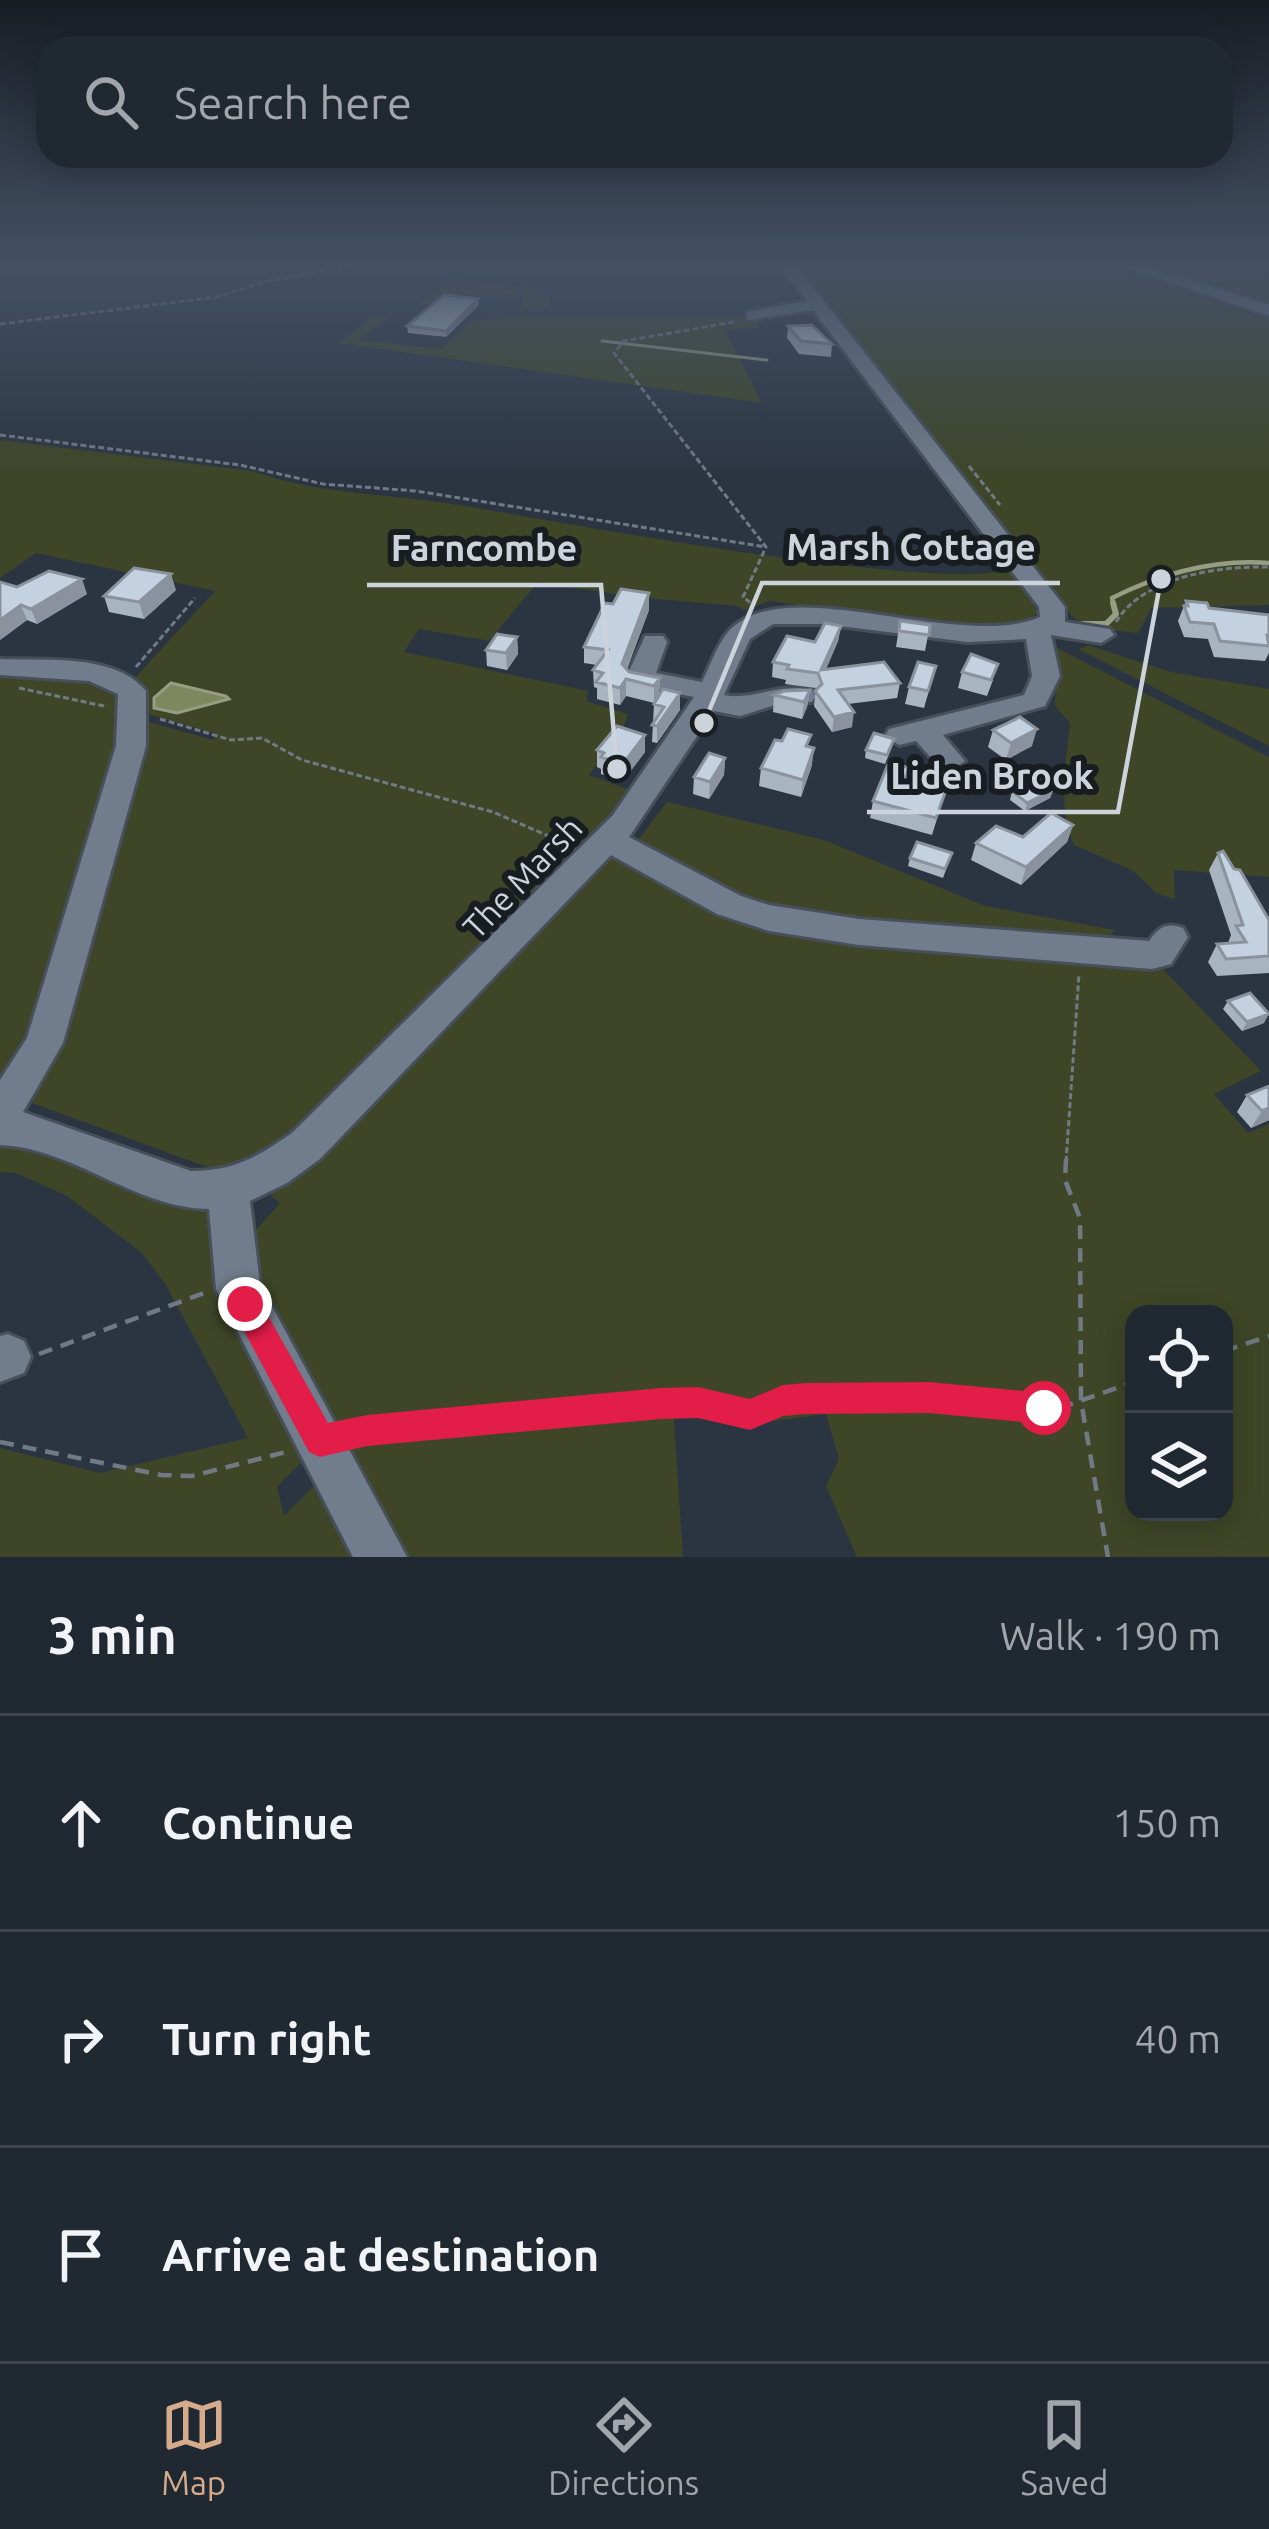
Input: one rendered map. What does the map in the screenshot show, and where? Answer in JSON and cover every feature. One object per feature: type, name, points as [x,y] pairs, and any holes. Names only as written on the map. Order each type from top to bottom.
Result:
[{"type":"street","points":[[842,335],[936,448],[1052,607],[1043,627],[1046,676],[1035,700],[911,733],[950,761]]},
{"type":"street","points":[[766,617],[807,614],[997,634],[1043,627],[1101,635]]},
{"type":"street","name":"The Marsh","points":[[228,1192],[266,1176],[306,1146],[602,848],[652,785],[709,697],[739,635],[766,617]]},
{"type":"street","points":[[654,642],[640,678],[740,706],[779,694],[802,696]]},
{"type":"street","points":[[0,1114],[44,1042],[131,746],[130,699],[64,670],[8,677]]},
{"type":"street","points":[[602,848],[769,918],[859,932],[1152,955],[1159,954],[1172,937]]},
{"type":"street","points":[[0,1127],[33,1132],[188,1191],[228,1192],[235,1273],[245,1304],[381,1557]]},
{"type":"path","points":[[662,335],[622,343],[614,353],[766,547]]},
{"type":"path","points":[[0,435],[240,465],[323,484],[416,491],[766,547]]},
{"type":"path","points":[[766,547],[743,597],[766,617]]},
{"type":"path","points":[[1101,635],[1126,606],[1146,595],[1234,568],[1269,568]]},
{"type":"path","points":[[130,699],[140,659],[195,598]]},
{"type":"path","points":[[8,677],[130,699],[231,740],[262,738],[302,760],[494,812],[602,848]]},
{"type":"path","points":[[1081,948],[1065,1180],[1080,1218],[1081,1401],[1108,1557]]},
{"type":"path","points":[[4,1358],[32,1357],[198,1298],[235,1273]]},
{"type":"path","points":[[1233,1348],[1269,1336]]},
{"type":"path","points":[[0,1442],[192,1476],[367,1431],[661,1403],[698,1402],[750,1414],[783,1400],[806,1398],[929,1397],[1057,1408],[1125,1385]]},
{"type":"shaded area","points":[[349,335],[366,335],[359,340],[441,349],[457,335],[727,335],[762,403],[338,343]]},
{"type":"shaded area","points":[[849,335],[1269,335],[1269,605],[1151,608],[1138,633],[1088,628],[1072,616],[903,396]]},
{"type":"shaded area","points":[[0,440],[251,471],[328,489],[837,565],[978,574],[1014,567],[1038,614],[1014,622],[947,624],[770,601],[744,610],[538,582],[489,641],[419,629],[404,652],[588,691],[586,701],[628,714],[621,734],[589,775],[638,793],[272,1150],[250,1166],[215,1170],[27,1101],[142,720],[213,740],[218,734],[143,713],[131,682],[215,591],[36,553],[0,578]]},
{"type":"shaded area","points":[[1088,645],[1171,672],[1269,689],[1269,746],[1078,649]]},
{"type":"shaded area","points":[[1057,648],[1269,757],[1269,877],[1174,870],[1175,899],[1156,893],[1132,870],[1074,845],[1064,801],[1070,723],[1055,706]]},
{"type":"shaded area","points":[[0,672],[70,673],[122,691],[126,720],[37,1033],[0,1076]]},
{"type":"shaded area","points":[[171,683],[229,699],[177,713],[154,708],[154,698]]},
{"type":"shaded area","points":[[667,802],[824,840],[985,906],[1115,930],[1106,939],[790,918],[633,847]]},
{"type":"shaded area","points":[[616,852],[732,918],[1160,966],[1261,1071],[1214,1094],[1248,1133],[1269,1124],[1269,1557],[857,1557],[826,1486],[839,1459],[826,1414],[753,1424],[718,1412],[673,1408],[683,1557],[398,1557],[268,1321],[250,1237],[280,1203],[271,1196]]},
{"type":"shaded area","points":[[16,1141],[219,1208],[314,1449],[277,1487],[284,1516],[320,1480],[372,1557],[0,1557],[0,1448],[100,1473],[248,1438],[166,1285],[142,1253],[67,1196],[16,1173],[0,1172],[0,1142]]},
{"type":"building","points":[[796,335],[822,335],[832,344],[801,341]]},
{"type":"building","points":[[134,568],[171,574],[139,602],[104,596]]},
{"type":"building","points":[[49,571],[82,579],[31,609],[21,605],[0,620],[0,582],[17,587]]},
{"type":"building","points":[[621,589],[649,593],[622,664],[629,672],[660,678],[654,686],[626,679],[620,688],[596,682],[603,673],[593,670],[608,650],[584,647],[605,603],[613,604]]},
{"type":"building","points":[[1186,601],[1269,615],[1269,646],[1220,641],[1214,624],[1190,622]]},
{"type":"building","points":[[900,621],[930,625],[929,635],[899,631]]},
{"type":"building","points":[[825,623],[841,626],[821,670],[884,662],[900,683],[838,690],[854,712],[834,717],[815,691],[822,684],[818,673],[773,662],[787,636],[815,642]]},
{"type":"building","points":[[497,634],[517,637],[506,653],[486,650]]},
{"type":"building","points":[[971,654],[998,664],[991,680],[962,672]]},
{"type":"building","points":[[918,662],[936,666],[928,691],[909,687]]},
{"type":"building","points":[[663,689],[680,693],[657,726],[652,725],[664,707],[654,704]]},
{"type":"building","points":[[810,690],[804,702],[774,695],[784,691]]},
{"type":"building","points":[[1020,717],[1037,729],[1011,743],[993,730]]},
{"type":"building","points":[[617,726],[645,735],[623,764],[601,757],[604,753],[597,750]]},
{"type":"building","points":[[788,729],[811,735],[806,746],[814,748],[803,780],[761,768],[775,740],[782,741]]},
{"type":"building","points":[[874,733],[894,739],[887,755],[866,750]]},
{"type":"building","points":[[709,753],[725,758],[710,782],[694,777]]},
{"type":"building","points":[[889,762],[909,768],[905,779],[946,790],[936,818],[873,801]]},
{"type":"building","points":[[1038,779],[1053,790],[1027,803],[1012,791]]},
{"type":"building","points":[[1051,813],[1073,825],[1026,867],[976,843],[996,826],[1023,837]]},
{"type":"building","points":[[917,842],[952,853],[945,869],[910,858]]},
{"type":"building","points":[[1223,851],[1234,869],[1240,870],[1269,920],[1269,956],[1226,959],[1217,944],[1246,942],[1236,926],[1243,925],[1218,853]]},
{"type":"building","points":[[1250,993],[1269,1014],[1247,1022],[1228,1001]]},
{"type":"building","points":[[1269,1086],[1269,1108],[1262,1111],[1247,1095]]},
{"type":"waterway","points":[[602,341],[767,360]]},
{"type":"waterway","points":[[1114,606],[1112,598],[1169,575],[1228,563],[1269,563]]},
{"type":"waterway","points":[[1083,624],[1106,624],[1116,614],[1113,603]]},
{"type":"place","name":"Liden Brook","points":[[1161,579]]},
{"type":"place","name":"Marsh Cottage","points":[[704,723]]},
{"type":"place","name":"Farncombe","points":[[617,769]]},
{"type":"route","points":[[245,1304],[320,1441],[367,1431],[661,1403],[698,1402],[745,1414],[783,1400],[806,1398],[929,1397],[1044,1408]]}]
